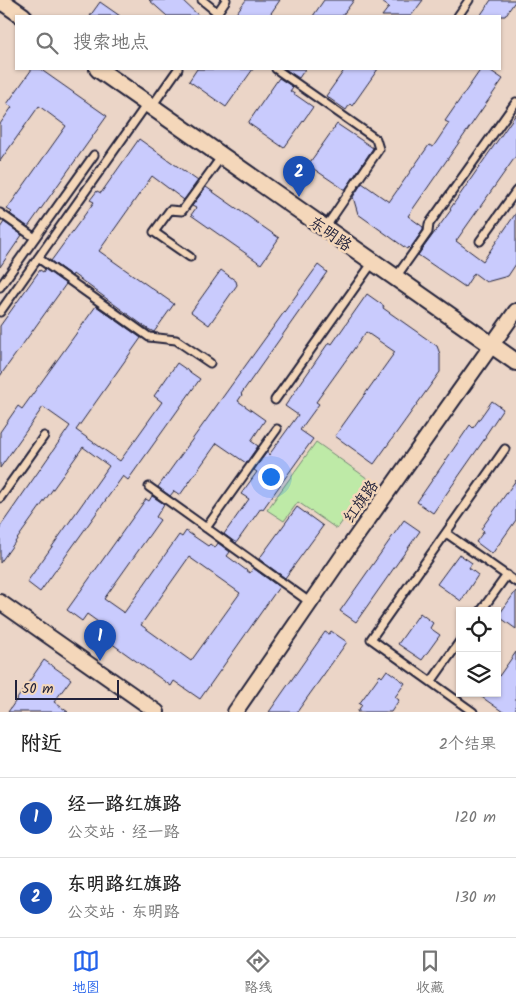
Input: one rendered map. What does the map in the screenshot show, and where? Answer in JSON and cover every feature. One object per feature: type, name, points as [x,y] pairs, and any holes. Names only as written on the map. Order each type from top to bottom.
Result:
[{"type":"street","points":[[6,2],[22,15]]},
{"type":"street","name":"东明路","points":[[99,70],[516,362]]},
{"type":"street","name":"红旗路","points":[[235,712],[516,311]]},
{"type":"street","points":[[0,602],[158,712]]},
{"type":"lane","points":[[202,0],[216,14],[226,0]]},
{"type":"lane","points":[[459,15],[469,0]]},
{"type":"lane","points":[[0,312],[177,70]]},
{"type":"lane","points":[[277,70],[376,139],[379,149],[325,228]]},
{"type":"lane","points":[[396,278],[428,232],[429,224],[516,102]]},
{"type":"lane","points":[[0,287],[94,155]]},
{"type":"lane","points":[[190,257],[154,232],[170,210],[182,211],[222,156]]},
{"type":"lane","points":[[480,241],[515,195]]},
{"type":"lane","points":[[0,214],[35,238]]},
{"type":"lane","points":[[38,258],[149,337],[176,340],[210,364]]},
{"type":"lane","points":[[276,400],[373,262]]},
{"type":"lane","points":[[206,528],[277,429]]},
{"type":"lane","points":[[0,498],[44,436]]},
{"type":"lane","points":[[472,712],[371,640],[505,449]]},
{"type":"lane","points":[[149,488],[311,603]]},
{"type":"lane","points":[[446,533],[516,582]]},
{"type":"lane","points":[[485,607],[507,575]]},
{"type":"lane","points":[[431,682],[456,647]]},
{"type":"green space","points":[[316,442],[371,481],[337,529],[298,502],[284,521],[267,510]]},
{"type":"building","points":[[149,0],[182,0],[198,15],[166,15]]},
{"type":"building","points":[[246,0],[280,0],[270,15],[235,15]]},
{"type":"building","points":[[324,0],[354,0],[343,15],[314,15]]},
{"type":"building","points":[[379,0],[423,0],[412,15],[383,15],[389,7]]},
{"type":"building","points":[[491,0],[516,0],[505,16],[481,15]]},
{"type":"building","points":[[100,2],[119,15],[91,15]]},
{"type":"building","points":[[31,70],[41,70],[107,116],[28,227],[10,214],[12,212],[7,209],[66,126],[39,106],[0,161],[0,124],[12,107],[7,104]]},
{"type":"building","points":[[196,70],[252,70],[226,107],[189,81]]},
{"type":"building","points":[[287,70],[304,70],[299,78]]},
{"type":"building","points":[[344,70],[377,70],[352,106],[350,104],[346,110],[326,96]]},
{"type":"building","points":[[480,70],[490,70],[503,79],[408,216],[423,227],[423,230],[410,249],[408,247],[407,249],[358,214],[353,197],[362,183],[389,202],[429,145],[433,147],[449,123],[445,121]]},
{"type":"building","points":[[279,78],[293,87],[290,91],[313,107],[284,148],[248,123]]},
{"type":"building","points":[[516,114],[516,156],[456,241],[483,261],[516,213],[516,264],[508,276],[486,282],[474,273],[465,287],[418,255]]},
{"type":"building","points":[[337,124],[373,148],[345,190],[308,165]]},
{"type":"building","points":[[139,139],[198,181],[184,200],[152,176],[99,251],[174,304],[154,332],[73,274],[72,276],[51,261],[94,202],[90,200],[97,191],[101,193]]},
{"type":"building","points":[[206,187],[279,238],[261,264],[191,215],[196,208],[192,206]]},
{"type":"building","points":[[4,222],[22,235],[0,267],[0,228]]},
{"type":"building","points":[[318,265],[327,272],[241,394],[238,401],[265,420],[251,441],[258,446],[246,463],[217,443],[180,495],[174,491],[170,496],[158,487]]},
{"type":"building","points":[[45,269],[66,284],[0,376],[0,326],[40,270],[43,272]]},
{"type":"building","points":[[221,270],[236,281],[237,285],[209,325],[191,312]]},
{"type":"building","points":[[367,294],[384,306],[383,308],[437,346],[440,354],[440,372],[374,464],[335,436],[395,352],[366,332],[316,402],[319,404],[300,430],[313,439],[236,543],[224,534],[249,499],[241,494],[257,472],[254,470],[267,452],[269,455],[298,415],[285,406],[329,342],[332,344]]},
{"type":"building","points":[[96,306],[141,338],[76,430],[120,461],[162,402],[154,396],[177,363],[200,379],[128,480],[123,476],[40,592],[27,582],[109,466],[83,447],[0,563],[0,527],[70,426],[43,407],[0,468],[0,432],[18,406],[22,409]]},
{"type":"building","points":[[492,401],[503,409],[486,437],[433,513],[417,502],[470,425],[473,428]]},
{"type":"building","points":[[516,480],[516,520],[492,554],[476,542],[484,531],[481,529]]},
{"type":"building","points":[[152,496],[164,504],[156,517],[160,520],[104,599],[124,613],[179,535],[182,537],[186,531],[208,546],[210,544],[215,548],[218,543],[230,552],[227,556],[250,573],[253,568],[279,587],[200,699],[174,681],[171,686],[104,638],[101,634],[101,624],[87,614],[82,621],[67,610],[146,499],[149,501]],"holes":[[[189,557],[240,593],[191,661],[141,625]]]},
{"type":"building","points":[[297,507],[323,526],[285,578],[259,559]]},
{"type":"building","points":[[404,520],[420,531],[356,622],[340,611]]},
{"type":"building","points":[[459,554],[472,563],[469,568],[478,575],[461,601],[437,584]]},
{"type":"building","points":[[516,591],[516,629],[501,618],[501,612]]},
{"type":"building","points":[[420,613],[433,623],[430,628],[440,635],[422,660],[398,644]]},
{"type":"building","points":[[331,631],[347,642],[297,712],[269,712],[325,632],[329,634]]},
{"type":"building","points":[[516,652],[516,712],[503,712],[482,697],[501,697],[501,673]]},
{"type":"building","points":[[44,660],[71,679],[54,702],[68,712],[8,712]]},
{"type":"building","points":[[387,670],[405,683],[395,697],[399,700],[391,712],[357,712],[362,705],[359,704],[380,675],[382,677]]},
{"type":"place","name":"东明路红旗路","points":[[299,197]]},
{"type":"place","name":"经一路红旗路","points":[[100,661]]}]
